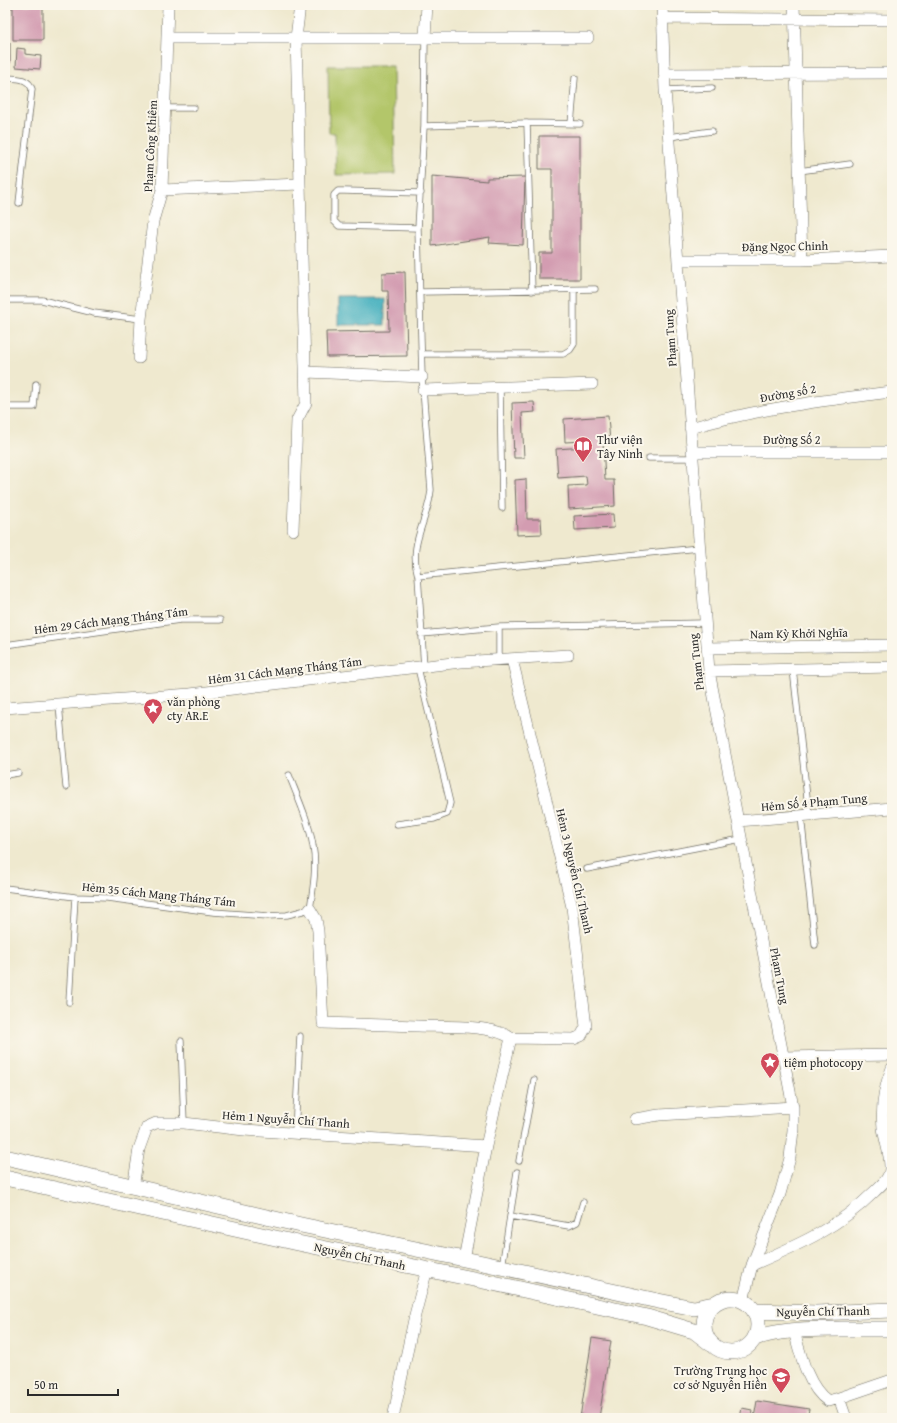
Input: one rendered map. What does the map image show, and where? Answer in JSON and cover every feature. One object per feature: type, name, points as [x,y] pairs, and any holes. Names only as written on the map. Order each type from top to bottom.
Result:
[{"type":"street","name":"Phạm Công Khiêm","points":[[139,358],[141,319],[153,222],[162,190],[168,5]]},
{"type":"street","points":[[293,530],[297,420],[306,403],[296,38],[300,5]]},
{"type":"street","points":[[426,37],[427,5]]},
{"type":"street","name":"Phạm Tung","points":[[662,5],[665,90],[709,671],[793,1107],[793,1130],[790,1158],[780,1194],[752,1265],[743,1301]]},
{"type":"street","points":[[794,5],[802,260]]},
{"type":"street","points":[[662,18],[892,20]]},
{"type":"street","points":[[167,38],[588,38]]},
{"type":"street","points":[[664,74],[892,73]]},
{"type":"street","points":[[162,190],[299,184]]},
{"type":"street","name":"Đặng Ngọc Chinh","points":[[678,260],[802,260],[892,256]]},
{"type":"street","points":[[306,372],[422,377]]},
{"type":"street","points":[[423,390],[592,384]]},
{"type":"street","name":"Đường số 2","points":[[690,428],[726,418],[810,401],[892,392]]},
{"type":"street","name":"Đường Số 2","points":[[692,455],[892,452]]},
{"type":"street","name":"Nam Kỳ Khởi Nghĩa","points":[[707,648],[892,645]]},
{"type":"street","name":"Hẻm 31 Cách Mạng Tháng Tám","points":[[5,708],[190,694],[421,667],[512,658],[568,655]]},
{"type":"street","name":"Hẻm 3 Nguyễn Chí Thanh","points":[[511,1038],[574,1039],[581,1036],[586,1027],[572,907],[512,658]]},
{"type":"street","points":[[709,671],[892,667]]},
{"type":"street","name":"Hẻm Số 4 Phạm Tung","points":[[738,822],[892,808]]},
{"type":"street","points":[[310,909],[316,919],[318,931],[323,1023],[493,1030],[506,1034],[511,1038],[486,1146],[462,1276]]},
{"type":"street","points":[[783,1057],[892,1055]]},
{"type":"street","points":[[752,1265],[794,1247],[830,1228],[862,1204],[886,1180],[890,1169],[883,1128],[883,1102],[886,1082],[892,1068]]},
{"type":"street","points":[[635,1119],[658,1115],[793,1107]]},
{"type":"street","name":"Hẻm 1 Nguyễn Chí Thanh","points":[[133,1188],[139,1149],[147,1127],[156,1123],[184,1123],[244,1130],[295,1132],[486,1146]]},
{"type":"street","name":"Nguyễn Chí Thanh","points":[[5,1157],[89,1178],[301,1225],[694,1308],[714,1304]]},
{"type":"street","name":"Nguyễn Chí Thanh","points":[[5,1178],[298,1243],[462,1276],[647,1317],[694,1331],[711,1344]]},
{"type":"street","points":[[86,1196],[89,1178]]},
{"type":"street","points":[[298,1243],[301,1225]]},
{"type":"street","points":[[393,1418],[408,1346],[427,1269]]},
{"type":"street","points":[[733,1298],[743,1301],[754,1311],[758,1320],[758,1329],[755,1338],[749,1346],[740,1352],[730,1353],[719,1350],[711,1344],[705,1334],[703,1323],[706,1312],[714,1304],[723,1299],[733,1298]]},
{"type":"street","name":"Nguyễn Chí Thanh","points":[[754,1311],[816,1313],[892,1310]]},
{"type":"street","name":"Nguyễn Chí Thanh","points":[[755,1338],[768,1333],[794,1331],[892,1329]]},
{"type":"street","points":[[794,1331],[799,1348],[819,1393],[828,1401],[892,1380]]},
{"type":"street","points":[[839,1398],[846,1418]]},
{"type":"lane","points":[[397,824],[434,819],[447,814],[450,803],[421,667],[418,576],[414,565],[414,552],[423,519],[429,504],[431,490],[422,377],[421,292],[418,228],[424,126],[426,37]]},
{"type":"lane","points":[[5,78],[26,80],[30,82],[32,89],[19,204]]},
{"type":"lane","points":[[571,124],[575,78]]},
{"type":"lane","points":[[665,90],[712,88]]},
{"type":"lane","points":[[165,108],[194,108]]},
{"type":"lane","points":[[424,126],[527,123],[580,124]]},
{"type":"lane","points":[[527,123],[532,292]]},
{"type":"lane","points":[[669,137],[712,132]]},
{"type":"lane","points":[[799,171],[850,164]]},
{"type":"lane","points":[[418,228],[339,226],[334,221],[334,195],[338,191],[420,193]]},
{"type":"lane","points":[[421,292],[532,292],[595,289]]},
{"type":"lane","points":[[422,354],[563,354],[570,350],[574,344],[574,290]]},
{"type":"lane","points":[[5,300],[42,300],[94,313],[141,319]]},
{"type":"lane","points":[[5,407],[34,407],[36,384]]},
{"type":"lane","points":[[500,387],[502,508]]},
{"type":"lane","points":[[649,458],[692,455]]},
{"type":"lane","points":[[418,576],[699,548]]},
{"type":"lane","name":"Hẻm 29 Cách Mạng Tháng Tám","points":[[5,645],[180,620],[220,620]]},
{"type":"lane","points":[[421,634],[498,627],[705,623]]},
{"type":"lane","points":[[498,627],[500,659]]},
{"type":"lane","points":[[794,669],[815,945]]},
{"type":"lane","points":[[59,704],[66,786]]},
{"type":"lane","points":[[5,775],[18,773]]},
{"type":"lane","points":[[289,775],[309,827],[313,847],[313,886],[310,909]]},
{"type":"lane","points":[[587,869],[741,839]]},
{"type":"lane","name":"Hẻm 35 Cách Mạng Tháng Tám","points":[[5,888],[75,897],[107,898],[213,912],[268,916],[287,915],[310,909]]},
{"type":"lane","points":[[69,1002],[75,897]]},
{"type":"lane","points":[[295,1132],[300,1036]]},
{"type":"lane","points":[[181,1041],[184,1123]]},
{"type":"lane","points":[[519,1161],[534,1080]]},
{"type":"lane","points":[[502,1267],[517,1172]]},
{"type":"lane","points":[[510,1216],[568,1226],[577,1222],[583,1202]]},
{"type":"green space","points":[[328,66],[393,66],[395,174],[336,175],[335,133],[329,133]]},
{"type":"water","points":[[338,299],[385,299],[385,325],[338,325]]},
{"type":"building","points":[[5,5],[43,5],[43,40],[13,40],[13,8],[5,7]]},
{"type":"building","points":[[5,43],[10,43],[10,63],[5,63]]},
{"type":"building","points":[[17,48],[25,49],[25,54],[41,56],[40,69],[16,67]]},
{"type":"building","points":[[539,136],[580,136],[580,279],[539,279],[539,253],[552,253],[552,169],[539,169]]},
{"type":"building","points":[[432,176],[487,181],[487,178],[525,177],[523,245],[489,243],[490,237],[432,246]]},
{"type":"building","points":[[405,272],[407,356],[327,357],[326,332],[389,331],[388,291],[382,291],[382,273]]},
{"type":"building","points":[[534,402],[535,412],[522,413],[524,458],[514,458],[512,403]]},
{"type":"building","points":[[608,416],[610,443],[603,443],[605,480],[614,480],[615,506],[569,509],[568,486],[587,485],[586,476],[558,478],[556,449],[585,447],[584,441],[565,442],[564,419]]},
{"type":"building","points":[[526,479],[527,519],[541,519],[542,534],[517,535],[515,480]]},
{"type":"building","points":[[613,514],[614,528],[575,530],[574,516]]},
{"type":"building","points":[[592,1338],[611,1341],[599,1418],[580,1418]]},
{"type":"building","points":[[757,1401],[809,1409],[807,1418],[754,1418]]},
{"type":"building","points":[[742,1408],[752,1410],[751,1418],[740,1418]]},
{"type":"place","name":"Thư viện Tây Ninh","points":[[583,463]]},
{"type":"place","name":"văn phòng cty AR.E","points":[[153,725]]},
{"type":"place","name":"tiệm photocopy","points":[[770,1079]]},
{"type":"place","name":"Trường Trung học cơ sở Nguyễn Hiền","points":[[781,1394]]}]
